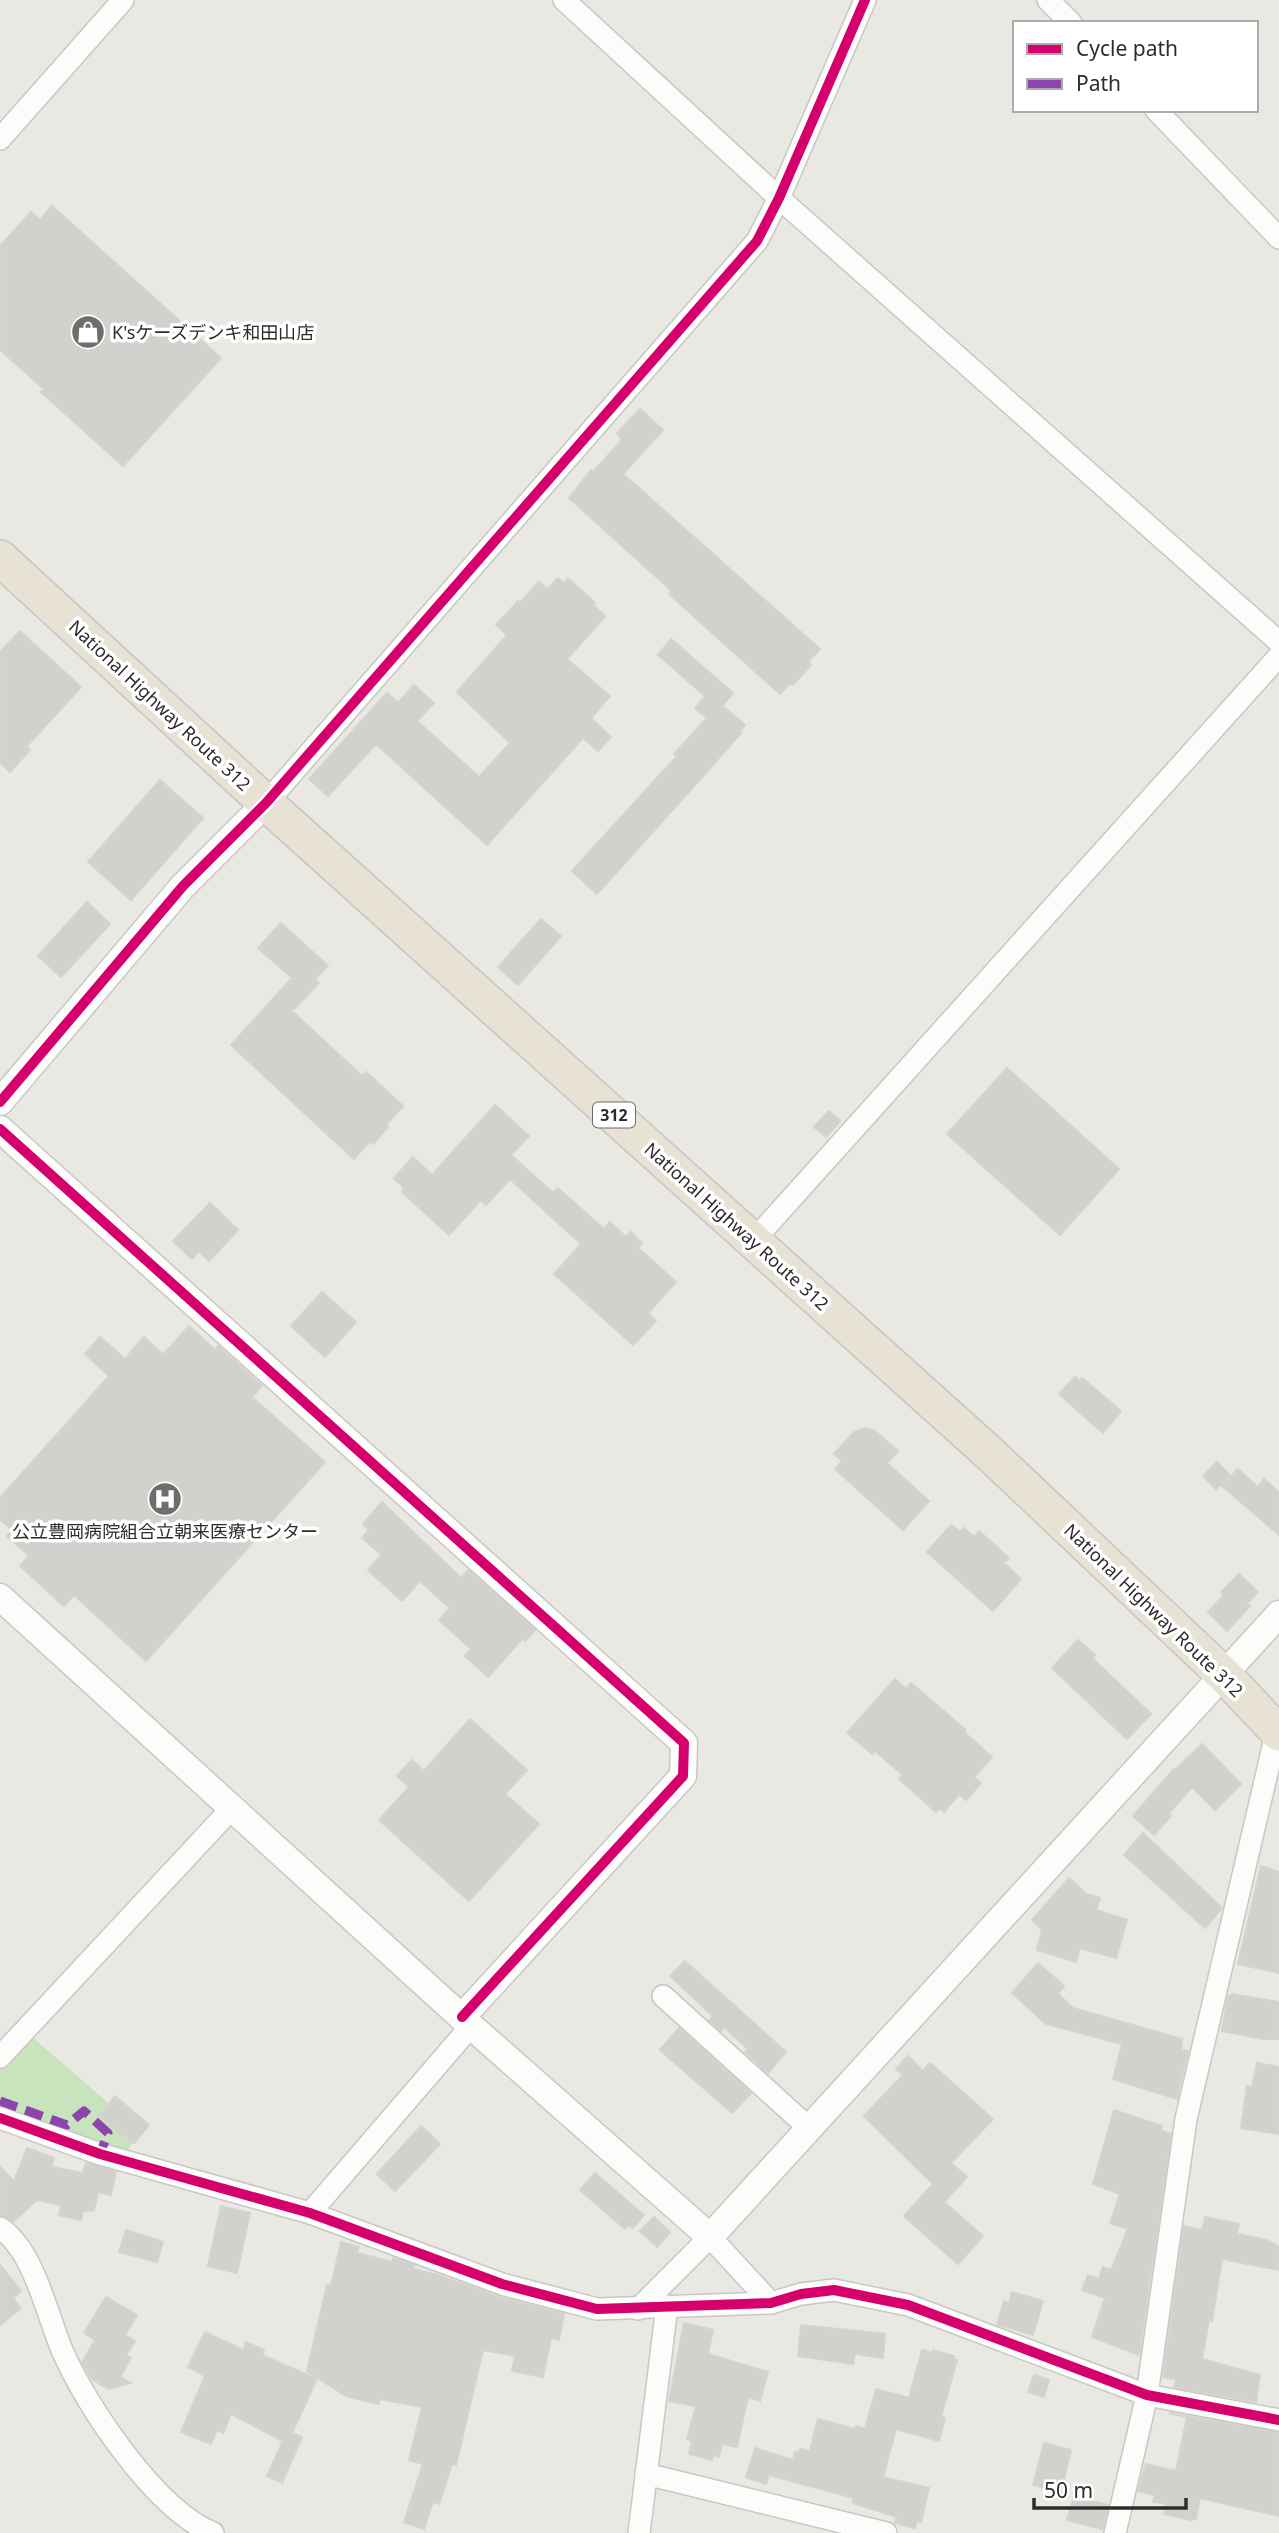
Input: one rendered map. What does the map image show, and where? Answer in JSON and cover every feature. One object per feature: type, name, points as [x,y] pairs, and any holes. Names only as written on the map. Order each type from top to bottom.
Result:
[{"type":"highway","name":"National Highway Route 312","points":[[0,558],[267,803],[988,1452],[1224,1675],[1278,1731]]},
{"type":"street","points":[[0,139],[123,0]]},
{"type":"street","points":[[564,0],[779,198],[1279,642]]},
{"type":"street","points":[[0,1102],[183,886],[267,803],[758,241],[864,0]]},
{"type":"street","points":[[1048,0],[1069,21]]},
{"type":"street","points":[[1158,112],[1279,238]]},
{"type":"street","points":[[754,1240],[1279,656]]},
{"type":"street","points":[[0,1129],[684,1743],[684,1776],[466,2022],[310,2213]]},
{"type":"street","points":[[0,1597],[466,2022],[710,2237],[771,2303]]},
{"type":"street","points":[[638,2309],[710,2237],[1279,1614]]},
{"type":"street","points":[[1115,2533],[1147,2395],[1186,2119],[1278,1731]]},
{"type":"street","points":[[0,2057],[232,1808]]},
{"type":"street","points":[[663,1996],[809,2128]]},
{"type":"street","points":[[0,2118],[100,2154],[310,2213],[502,2284],[597,2309],[771,2303],[801,2294],[834,2290],[908,2305],[1147,2395],[1279,2420]]},
{"type":"street","points":[[0,2228],[12,2236],[30,2267],[63,2352],[84,2395],[103,2425],[163,2499],[188,2519],[213,2533]]},
{"type":"street","points":[[639,2533],[667,2306]]},
{"type":"street","points":[[646,2474],[886,2533]]},
{"type":"green space","points":[[26,2032],[140,2130],[127,2152],[0,2115],[0,2059]]},
{"type":"building","points":[[52,206],[221,358],[123,466],[41,392],[44,389],[0,350],[0,246],[31,212],[40,220]]},
{"type":"building","points":[[640,409],[663,430],[623,474],[820,649],[808,662],[811,665],[793,685],[790,683],[780,694],[669,594],[672,591],[569,498],[591,470],[593,472],[622,440],[617,433]]},
{"type":"building","points":[[558,578],[564,583],[568,578],[605,616],[567,659],[610,696],[591,718],[611,737],[598,751],[583,738],[487,845],[376,744],[328,796],[309,779],[387,693],[398,703],[414,685],[434,703],[417,721],[479,777],[510,743],[457,692],[507,635],[496,625],[539,582],[547,589]]},
{"type":"building","points":[[20,631],[81,687],[26,747],[30,750],[10,772],[0,762],[0,652]]},
{"type":"building","points":[[671,639],[733,693],[722,706],[745,725],[741,733],[597,894],[572,871],[677,756],[674,754],[707,718],[695,708],[705,696],[658,655]]},
{"type":"building","points":[[160,780],[203,818],[131,900],[88,862]]},
{"type":"building","points":[[87,902],[110,924],[61,977],[38,956]]},
{"type":"building","points":[[541,919],[561,936],[518,985],[498,967]]},
{"type":"building","points":[[281,923],[328,966],[315,979],[319,983],[292,1011],[362,1076],[366,1072],[403,1106],[373,1144],[370,1141],[354,1159],[231,1045],[292,978],[258,948]]},
{"type":"building","points":[[1007,1068],[1119,1169],[1060,1235],[947,1134]]},
{"type":"building","points":[[495,1105],[529,1136],[511,1155],[553,1193],[558,1188],[604,1229],[610,1222],[626,1237],[631,1232],[642,1243],[638,1248],[676,1282],[648,1313],[656,1321],[633,1345],[554,1274],[581,1244],[510,1179],[486,1205],[481,1200],[449,1235],[402,1192],[403,1187],[394,1178],[413,1157],[432,1175]]},
{"type":"building","points":[[829,1111],[840,1121],[826,1137],[814,1127]]},
{"type":"building","points":[[210,1203],[238,1230],[209,1261],[199,1251],[192,1259],[173,1241]]},
{"type":"building","points":[[322,1292],[356,1322],[325,1357],[291,1326]]},
{"type":"building","points":[[189,1326],[215,1350],[218,1346],[262,1386],[252,1397],[325,1462],[146,1661],[74,1595],[64,1606],[20,1566],[29,1556],[7,1536],[12,1530],[0,1519],[0,1498],[109,1376],[85,1354],[100,1337],[125,1359],[144,1337],[163,1355]]},
{"type":"building","points":[[1075,1377],[1080,1381],[1082,1378],[1121,1411],[1103,1433],[1059,1394]]},
{"type":"building","points":[[865,1428],[875,1431],[898,1451],[887,1463],[929,1501],[903,1530],[835,1469],[842,1461],[834,1454],[854,1432]]},
{"type":"building","points":[[1217,1462],[1230,1475],[1216,1489],[1203,1476]]},
{"type":"building","points":[[1238,1469],[1258,1487],[1264,1479],[1279,1492],[1279,1535],[1222,1486]]},
{"type":"building","points":[[382,1502],[461,1578],[468,1570],[535,1630],[525,1641],[522,1639],[488,1677],[465,1656],[471,1649],[439,1620],[450,1608],[420,1581],[402,1601],[368,1570],[382,1555],[362,1538],[369,1530],[363,1524]]},
{"type":"building","points":[[951,1525],[960,1532],[964,1528],[974,1537],[979,1531],[1009,1558],[1004,1563],[1021,1579],[993,1611],[927,1552]]},
{"type":"building","points":[[1239,1574],[1258,1592],[1247,1603],[1250,1606],[1227,1631],[1208,1612],[1224,1595],[1221,1592]]},
{"type":"building","points":[[1078,1640],[1095,1655],[1092,1658],[1151,1714],[1127,1739],[1052,1668]]},
{"type":"building","points":[[895,1679],[906,1689],[911,1683],[966,1730],[964,1732],[992,1757],[974,1777],[981,1783],[966,1800],[959,1794],[944,1812],[939,1808],[936,1812],[899,1779],[903,1775],[875,1751],[872,1754],[847,1733]]},
{"type":"building","points":[[470,1719],[527,1770],[505,1794],[539,1824],[469,1901],[379,1820],[409,1787],[397,1776],[412,1760],[424,1771]]},
{"type":"building","points":[[1202,1744],[1241,1784],[1215,1810],[1192,1787],[1154,1835],[1133,1816],[1174,1769]]},
{"type":"building","points":[[1143,1833],[1222,1908],[1205,1928],[1124,1855]]},
{"type":"building","points":[[1261,1866],[1279,1872],[1279,1973],[1238,1964]]},
{"type":"building","points":[[1069,1878],[1086,1894],[1100,1898],[1096,1910],[1127,1920],[1116,1958],[1080,1948],[1076,1962],[1037,1950],[1042,1930],[1032,1920]]},
{"type":"building","points":[[685,1961],[786,2052],[768,2073],[745,2052],[748,2049],[724,2027],[721,2031],[709,2020],[713,2016],[670,1976]]},
{"type":"building","points":[[1038,1963],[1064,1986],[1058,1994],[1073,2008],[1182,2039],[1181,2050],[1188,2051],[1177,2099],[1113,2079],[1122,2044],[1046,2024],[1012,1993]]},
{"type":"building","points":[[1232,1994],[1279,2002],[1279,2039],[1263,2039],[1222,2031],[1228,1996]]},
{"type":"building","points":[[679,2028],[751,2093],[732,2113],[660,2050]]},
{"type":"building","points":[[908,2056],[923,2071],[930,2063],[993,2119],[951,2163],[967,2177],[944,2202],[983,2236],[958,2264],[904,2216],[933,2184],[864,2116],[903,2075],[896,2069]]},
{"type":"building","points":[[1257,2063],[1279,2067],[1279,2134],[1241,2128],[1247,2086],[1252,2087]]},
{"type":"building","points":[[115,2096],[149,2125],[134,2143],[100,2116]]},
{"type":"building","points":[[1114,2110],[1162,2126],[1160,2130],[1171,2134],[1139,2355],[1092,2337],[1105,2298],[1082,2290],[1088,2275],[1099,2279],[1103,2267],[1111,2270],[1128,2229],[1110,2223],[1120,2194],[1093,2184]]},
{"type":"building","points":[[421,2126],[440,2144],[395,2191],[377,2174]]},
{"type":"building","points":[[27,2148],[54,2158],[52,2167],[83,2173],[86,2163],[116,2172],[111,2195],[98,2192],[94,2210],[83,2211],[81,2220],[59,2215],[61,2205],[37,2200],[13,2222],[0,2214],[0,2167],[14,2181]]},
{"type":"building","points":[[595,2173],[644,2215],[633,2228],[629,2225],[625,2229],[580,2190]]},
{"type":"building","points":[[221,2206],[250,2213],[237,2273],[208,2266]]},
{"type":"building","points":[[654,2217],[670,2232],[657,2247],[640,2231]]},
{"type":"building","points":[[1205,2217],[1239,2224],[1237,2234],[1267,2240],[1279,2247],[1279,2270],[1222,2259],[1212,2321],[1209,2320],[1202,2359],[1260,2375],[1256,2402],[1174,2387],[1176,2379],[1163,2377],[1184,2226],[1202,2230]]},
{"type":"building","points":[[126,2230],[163,2242],[157,2262],[119,2252]]},
{"type":"building","points":[[341,2242],[359,2247],[357,2253],[392,2262],[393,2258],[414,2265],[413,2269],[499,2297],[564,2314],[559,2340],[551,2338],[543,2377],[512,2371],[515,2356],[483,2350],[456,2465],[452,2464],[439,2504],[433,2502],[424,2529],[404,2522],[423,2464],[409,2460],[422,2407],[380,2399],[379,2404],[346,2396],[307,2371],[327,2285],[331,2286]]},
{"type":"building","points":[[0,2265],[21,2291],[13,2298],[21,2308],[0,2325]]},
{"type":"building","points":[[1012,2292],[1043,2301],[1033,2335],[997,2324],[1004,2301],[1009,2303]]},
{"type":"building","points":[[106,2297],[137,2315],[125,2335],[135,2341],[126,2355],[131,2358],[120,2377],[131,2383],[108,2389],[92,2379],[82,2362],[95,2340],[84,2333]]},
{"type":"building","points":[[684,2323],[713,2330],[708,2354],[768,2372],[760,2401],[748,2397],[737,2447],[722,2444],[719,2457],[713,2455],[712,2460],[689,2454],[692,2441],[687,2439],[696,2406],[669,2401]]},
{"type":"building","points":[[801,2325],[885,2334],[883,2358],[855,2354],[853,2364],[798,2356]]},
{"type":"building","points":[[205,2332],[243,2350],[246,2342],[264,2350],[262,2355],[317,2379],[292,2433],[302,2437],[282,2483],[267,2476],[283,2441],[231,2414],[223,2433],[217,2430],[211,2444],[181,2432],[205,2376],[188,2367]]},
{"type":"building","points":[[922,2350],[954,2356],[957,2360],[941,2417],[945,2418],[939,2441],[896,2429],[883,2477],[929,2488],[921,2522],[917,2521],[915,2528],[895,2523],[897,2517],[853,2503],[854,2498],[769,2475],[766,2484],[746,2477],[755,2448],[793,2460],[795,2452],[799,2453],[800,2449],[810,2451],[818,2419],[865,2429],[876,2389],[909,2398]]},
{"type":"building","points":[[1034,2375],[1049,2380],[1044,2397],[1028,2392]]},
{"type":"building","points":[[1169,2413],[1279,2433],[1279,2516],[1200,2498],[1196,2519],[1191,2520],[1164,2514],[1167,2504],[1153,2502],[1155,2495],[1138,2491],[1146,2464],[1176,2471],[1187,2417]]},
{"type":"building","points":[[1044,2443],[1071,2450],[1061,2492],[1033,2485]]},
{"type":"building","points":[[1074,2496],[1108,2505],[1102,2529],[1067,2520]]},
{"type":"marked path","points":[[0,2101],[67,2125],[84,2111],[108,2133],[100,2154]]},
{"type":"cycle path","points":[[0,1102],[183,886],[266,803],[757,241],[779,198],[865,0]]},
{"type":"cycle path","points":[[0,1129],[684,1743],[683,1776],[462,2017]]},
{"type":"cycle path","points":[[0,2118],[100,2154],[310,2213],[502,2284],[597,2309],[771,2303],[801,2294],[834,2290],[908,2305],[1147,2395],[1279,2420]]},
{"type":"place","name":"K'sケーズデンキ和田山店","points":[[88,332]]},
{"type":"place","name":"公立豊岡病院組合立朝来医療センター","points":[[165,1499]]}]
